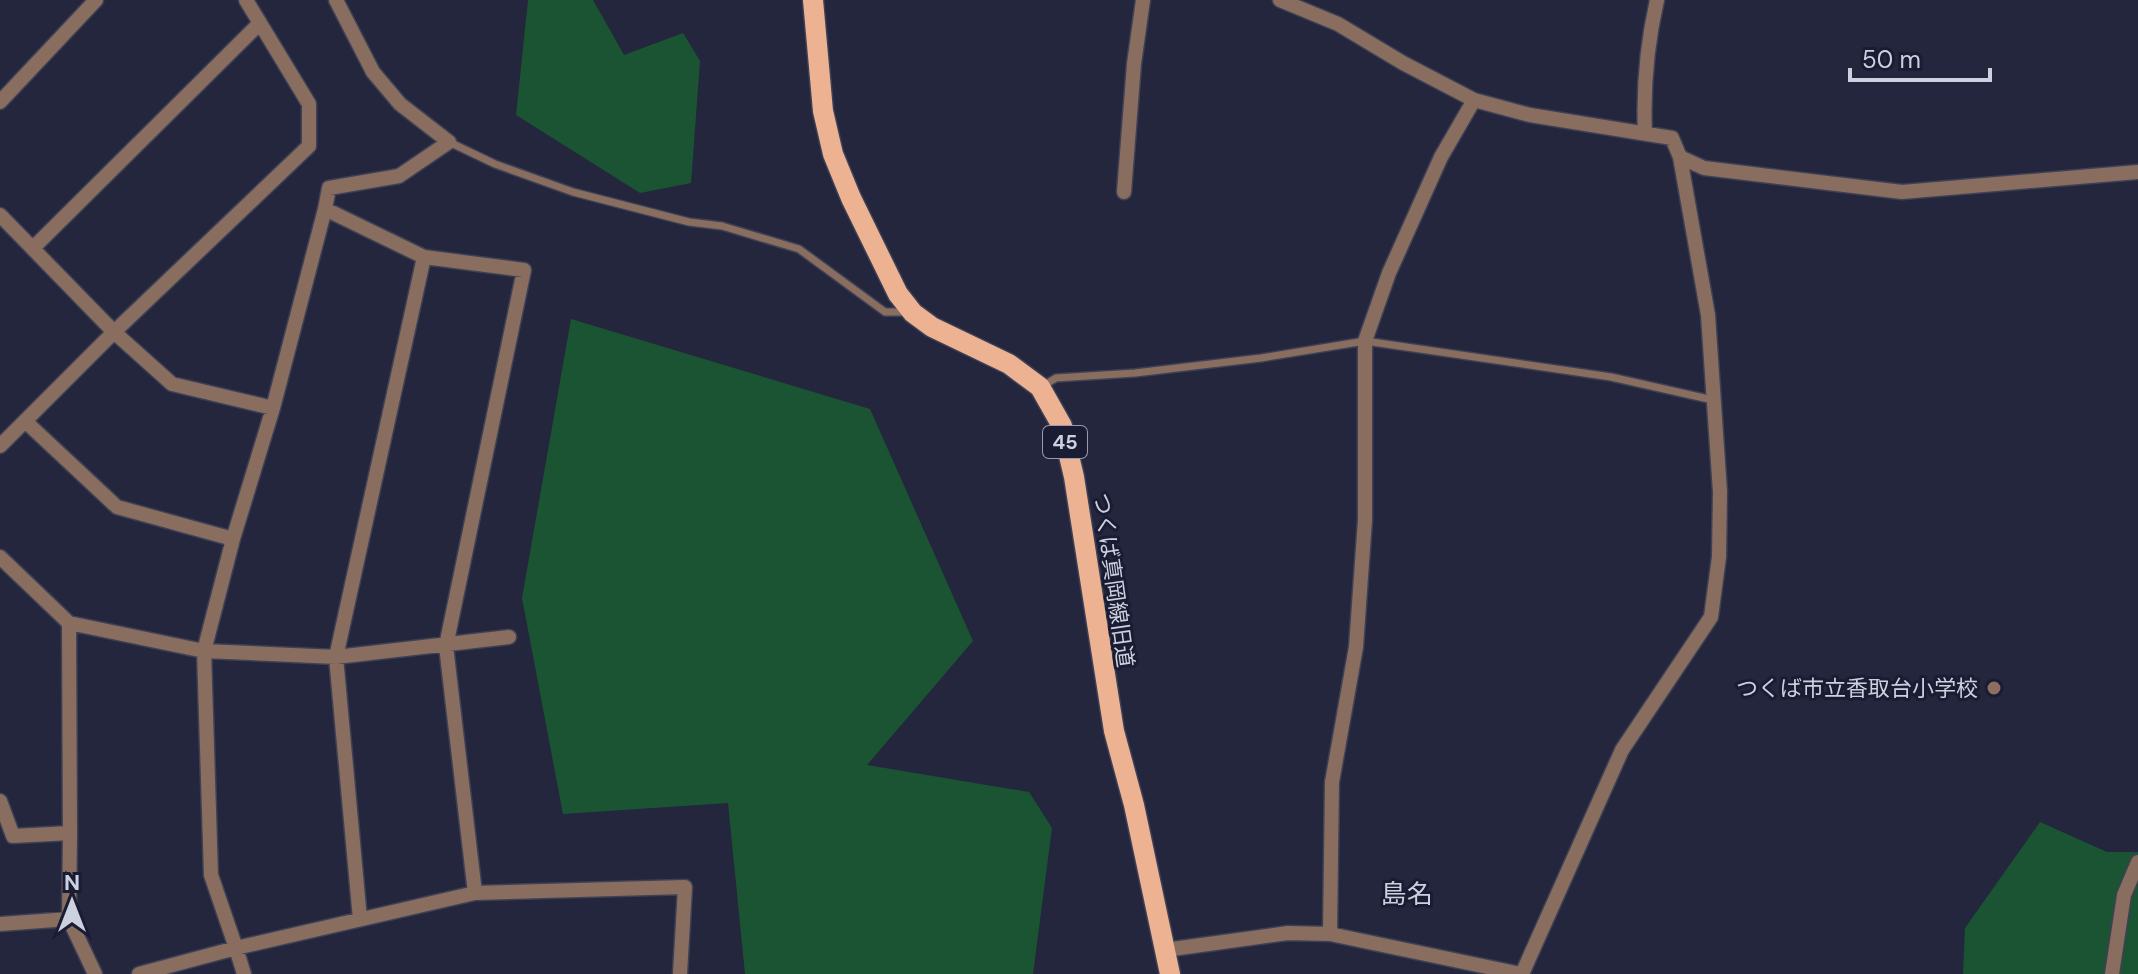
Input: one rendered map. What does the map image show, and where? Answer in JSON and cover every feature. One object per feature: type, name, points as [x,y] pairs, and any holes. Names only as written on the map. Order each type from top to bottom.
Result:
[{"type":"main road","name":"つくば真岡線旧道","points":[[813,0],[823,111],[833,154],[898,294],[913,313],[932,327],[1009,364],[1040,387],[1062,426],[1074,477],[1103,675],[1170,974]]},
{"type":"street","points":[[0,102],[96,0]]},
{"type":"street","points":[[0,446],[309,146],[309,104],[246,0]]},
{"type":"street","points":[[244,974],[211,875],[204,651],[233,539],[273,408],[329,188],[399,176],[449,142],[400,104],[373,72],[336,0]]},
{"type":"street","points":[[1124,192],[1134,64],[1143,0]]},
{"type":"street","points":[[1165,950],[1288,933],[1330,934],[1522,974],[1622,750],[1711,617],[1719,557],[1720,492],[1708,315],[1680,157],[1672,138],[1530,115],[1474,100],[1338,24],[1280,0]]},
{"type":"street","points":[[1645,133],[1649,36],[1657,0]]},
{"type":"street","points":[[34,247],[260,23]]},
{"type":"street","points":[[1330,934],[1332,782],[1356,647],[1365,520],[1365,341],[1389,273],[1441,157],[1474,100]]},
{"type":"street","points":[[1680,157],[1704,168],[1724,172],[1902,192],[2138,172]]},
{"type":"street","points":[[325,209],[424,257],[524,270],[446,646],[475,893]]},
{"type":"street","points":[[0,215],[114,332],[172,384],[273,408]]},
{"type":"street","points":[[360,919],[336,657],[424,257]]},
{"type":"street","points":[[25,421],[117,507],[233,539]]},
{"type":"street","points":[[0,557],[69,623],[204,651],[336,657],[509,637]]},
{"type":"street","points":[[69,623],[69,919],[95,974]]},
{"type":"street","points":[[0,801],[13,836],[70,833]]},
{"type":"street","points":[[2112,974],[2124,895],[2138,862]]},
{"type":"street","points":[[139,974],[236,948],[475,893],[685,887],[680,974]]},
{"type":"street","points":[[0,924],[69,919]]},
{"type":"lane","points":[[449,142],[495,164],[573,192],[689,222],[722,226],[799,249],[885,312],[913,313]]},
{"type":"lane","points":[[1040,387],[1056,378],[1261,358],[1365,341],[1611,377],[1713,400]]},
{"type":"green space","points":[[528,0],[593,0],[624,55],[683,33],[700,61],[691,183],[640,193],[516,115]]},
{"type":"green space","points":[[571,319],[870,409],[973,641],[867,765],[1029,792],[1052,828],[1033,974],[745,974],[728,803],[563,814],[522,598]]},
{"type":"green space","points":[[2040,822],[2107,852],[2138,852],[2138,974],[1963,974],[1965,928]]},
{"type":"place","name":"つくば市立香取台小学校","points":[[1994,688]]},
{"type":"district","name":"島名","points":[[1407,894]]}]
